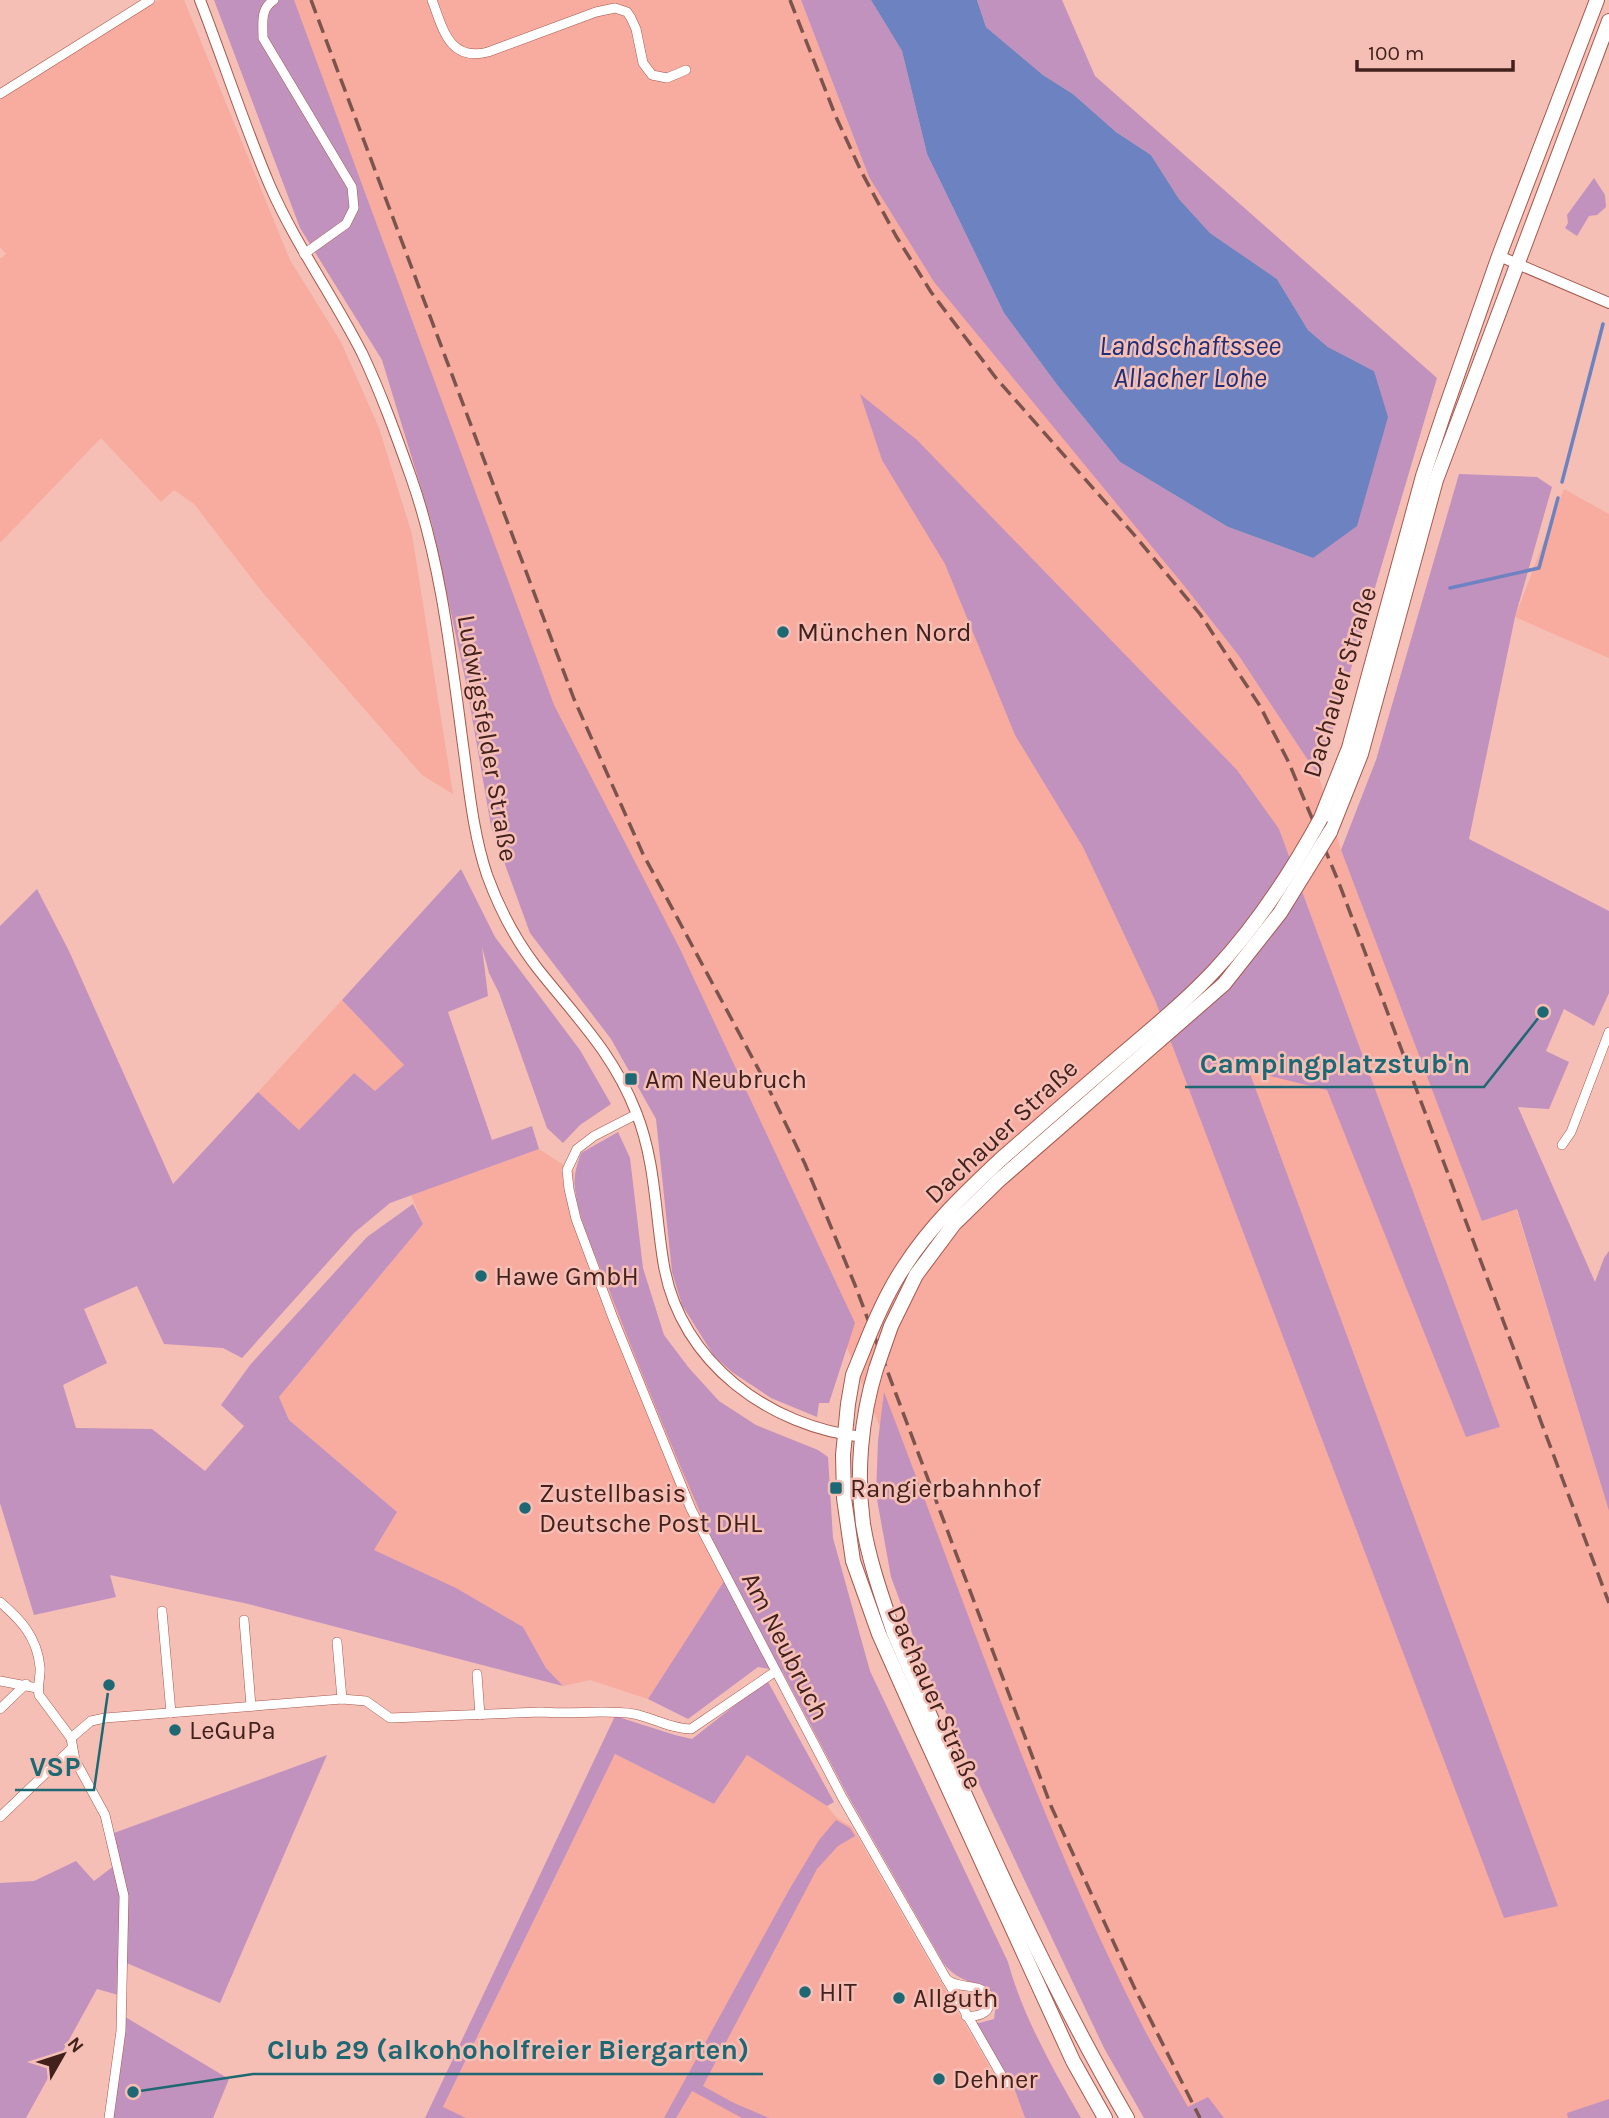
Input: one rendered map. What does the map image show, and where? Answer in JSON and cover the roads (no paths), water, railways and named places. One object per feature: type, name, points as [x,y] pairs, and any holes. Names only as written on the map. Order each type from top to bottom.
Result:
[{"type":"main road","name":"Dachauer Straße","points":[[1127,2118],[1089,2054],[1046,1968],[894,1633],[863,1522],[860,1469],[868,1396],[891,1326],[916,1275],[954,1224],[998,1181],[1224,984],[1280,913],[1330,832],[1362,754],[1423,476],[1499,256],[1597,0]]},
{"type":"main road","name":"Dachauer Straße","points":[[1105,2118],[1073,2061],[879,1634],[853,1561],[844,1498],[844,1435],[853,1376],[880,1309],[904,1266],[934,1226],[960,1197],[997,1163],[1167,1016],[1215,970],[1270,904],[1298,861],[1321,818],[1349,748],[1389,632],[1436,480],[1609,20]]},
{"type":"street","points":[[0,94],[150,0]]},
{"type":"street","name":"Ludwigsfelder Straße","points":[[200,0],[271,187],[303,254],[362,353],[387,415],[425,524],[439,587],[470,796],[486,871],[513,932],[536,967],[596,1039],[619,1076],[637,1114],[653,1176],[662,1256],[670,1293],[689,1332],[709,1360],[750,1398],[786,1417],[844,1435],[863,1437]]},
{"type":"street","points":[[274,0],[266,5],[262,15],[264,38],[352,187],[354,208],[346,224],[303,254]]},
{"type":"street","points":[[432,0],[453,47],[466,54],[488,52],[608,7],[621,9],[631,18],[646,70],[660,78],[687,70]]},
{"type":"street","points":[[1499,256],[1609,303]]},
{"type":"street","points":[[1562,1145],[1571,1132],[1609,1032]]},
{"type":"street","name":"Am Neubruch","points":[[637,1114],[594,1136],[577,1149],[567,1170],[576,1219],[613,1318],[691,1509],[842,1797],[1006,2083]]},
{"type":"street","points":[[0,1602],[22,1621],[33,1640],[40,1668],[38,1691]]},
{"type":"street","points":[[162,1611],[171,1713]]},
{"type":"street","points":[[244,1620],[251,1706]]},
{"type":"street","points":[[337,1642],[342,1699]]},
{"type":"street","points":[[0,1817],[91,1721],[342,1699],[366,1701],[390,1718],[541,1712],[632,1714],[678,1729],[691,1729],[776,1671]]},
{"type":"street","points":[[477,1674],[480,1715]]},
{"type":"street","points":[[0,1681],[26,1684],[38,1691],[72,1743],[75,1760],[106,1815],[124,1896],[121,2031],[109,2118]]},
{"type":"street","points":[[0,1709],[26,1684]]},
{"type":"street","points":[[944,1978],[956,1985],[978,1987],[988,1995],[990,2006],[987,2011],[966,2016]]},
{"type":"water","name":"Landschaftssee Allacher Lohe","points":[[871,0],[977,0],[986,27],[1043,75],[1073,94],[1116,132],[1151,155],[1179,199],[1210,233],[1277,279],[1308,330],[1328,347],[1374,371],[1388,417],[1357,526],[1313,558],[1228,527],[1120,462],[1058,386],[1004,313],[927,154],[902,51]]},
{"type":"waterway","points":[[1562,482],[1603,324]]},
{"type":"waterway","points":[[1450,588],[1539,568],[1558,498]]},
{"type":"railway","points":[[311,0],[574,699],[643,854],[768,1087],[805,1164],[855,1285],[1051,1806],[1135,1989],[1200,2118]]},
{"type":"railway","points":[[790,0],[836,117],[861,171],[896,236],[931,292],[996,378],[1200,614],[1260,706],[1289,763],[1339,883],[1609,1603]]},
{"type":"place","name":"München Nord","points":[[783,632]]},
{"type":"place","name":"Campingplatzstub'n","points":[[1543,1012]]},
{"type":"place","name":"Am Neubruch","points":[[631,1079]]},
{"type":"place","name":"Hawe GmbH","points":[[481,1276]]},
{"type":"place","name":"Rangierbahnhof","points":[[836,1488]]},
{"type":"place","name":"Zustellbasis Deutsche Post DHL","points":[[525,1508]]},
{"type":"place","name":"VSP","points":[[109,1685]]},
{"type":"place","name":"LeGuPa","points":[[175,1730]]},
{"type":"place","name":"HIT","points":[[805,1992]]},
{"type":"place","name":"Allguth","points":[[899,1998]]},
{"type":"place","name":"Dehner","points":[[939,2079]]},
{"type":"place","name":"Club 29 (alkohoholfreier Biergarten)","points":[[133,2092]]}]
